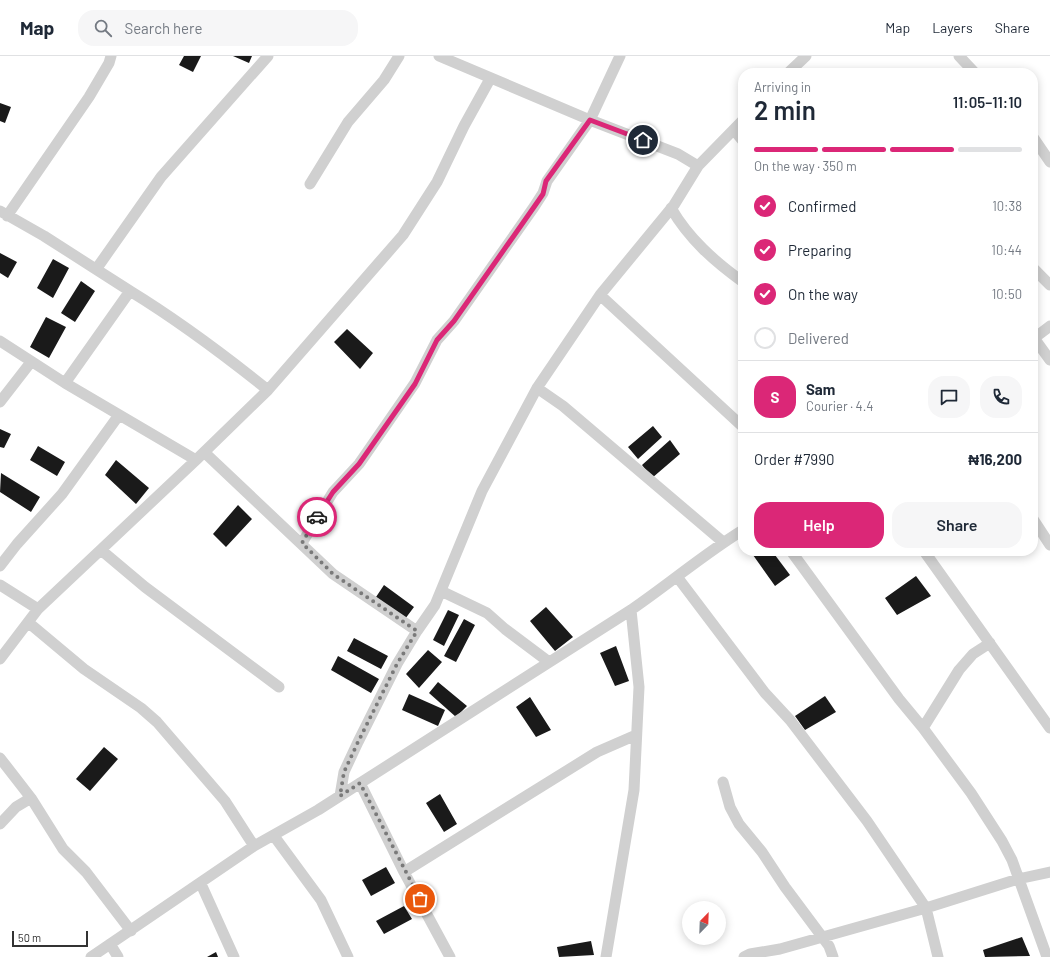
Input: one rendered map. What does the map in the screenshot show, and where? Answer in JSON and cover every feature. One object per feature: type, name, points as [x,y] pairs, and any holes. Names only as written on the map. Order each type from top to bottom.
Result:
[{"type":"street","points":[[111,56],[109,63],[89,97],[4,213],[97,268],[164,312],[215,348],[268,390]]},
{"type":"street","points":[[97,268],[161,177],[268,56]]},
{"type":"street","points":[[310,184],[345,127],[384,80],[399,56]]},
{"type":"street","points":[[439,56],[490,79],[678,154],[698,166]]},
{"type":"street","points":[[302,543],[333,492],[359,464],[415,384],[437,340],[454,321],[543,194],[546,181],[590,120],[620,56]]},
{"type":"street","points":[[793,68],[806,56]]},
{"type":"street","points":[[959,56],[970,68]]},
{"type":"street","points":[[0,659],[29,623],[38,609],[268,390],[403,235],[437,182],[464,126],[490,79]]},
{"type":"street","points":[[340,796],[344,772],[358,742],[397,664],[435,605],[482,490],[536,388],[600,295],[671,208],[698,166],[738,126]]},
{"type":"street","points":[[734,130],[738,135]]},
{"type":"street","points":[[1038,144],[1050,162]]},
{"type":"street","points":[[671,208],[682,227],[702,250],[738,278]]},
{"type":"street","points":[[1038,273],[1050,286]]},
{"type":"street","points":[[65,383],[130,291]]},
{"type":"street","points":[[600,295],[738,422]]},
{"type":"street","points":[[1038,334],[1050,326]]},
{"type":"street","points":[[0,341],[65,383],[196,460]]},
{"type":"street","points":[[1038,344],[1050,360]]},
{"type":"street","points":[[0,402],[32,362]]},
{"type":"street","points":[[536,388],[563,406],[723,542]]},
{"type":"street","points":[[0,566],[17,544],[62,494],[119,415]]},
{"type":"street","points":[[204,452],[302,543],[333,574],[417,631]]},
{"type":"street","points":[[1038,527],[1050,545]]},
{"type":"street","points":[[91,957],[201,884],[254,846],[274,836],[340,796],[631,610],[678,578],[723,542],[738,533]]},
{"type":"street","points":[[101,550],[145,587],[278,688]]},
{"type":"street","points":[[795,556],[971,793],[1002,841],[1012,860],[1038,928],[1047,957]]},
{"type":"street","points":[[928,556],[1050,728]]},
{"type":"street","points":[[678,578],[765,693],[790,720],[867,822],[926,908],[938,957]]},
{"type":"street","points":[[0,585],[38,609]]},
{"type":"street","points":[[441,591],[487,612],[505,629],[549,662]]},
{"type":"street","points":[[606,957],[634,790],[639,687],[631,610]]},
{"type":"street","points":[[29,623],[84,669],[141,708],[157,722],[225,801],[254,846]]},
{"type":"street","points":[[923,728],[959,670],[973,654],[990,643]]},
{"type":"street","points":[[404,872],[597,752],[636,736]]},
{"type":"street","points":[[0,758],[31,798],[63,849],[86,872],[131,931]]},
{"type":"street","points":[[723,782],[730,807],[739,824],[762,852],[785,887],[822,936],[833,957]]},
{"type":"street","points":[[360,783],[404,872],[450,957]]},
{"type":"street","points":[[0,824],[16,807],[31,798]]},
{"type":"street","points":[[274,836],[320,900],[348,957]]},
{"type":"street","points":[[744,957],[750,954],[780,949],[926,908],[1018,879],[1050,872]]},
{"type":"street","points":[[201,884],[234,957]]},
{"type":"street","points":[[110,944],[118,957]]},
{"type":"building","points":[[184,56],[201,56],[193,72],[179,65]]},
{"type":"building","points":[[233,56],[252,56],[249,63]]},
{"type":"building","points":[[0,103],[11,107],[5,123],[0,121]]},
{"type":"building","points":[[0,253],[17,262],[8,278],[0,273]]},
{"type":"building","points":[[53,259],[69,268],[53,298],[37,288]]},
{"type":"building","points":[[81,281],[95,291],[75,322],[61,313]]},
{"type":"building","points":[[46,317],[66,327],[49,358],[30,347]]},
{"type":"building","points":[[347,329],[373,353],[360,369],[334,342]]},
{"type":"building","points":[[653,426],[662,437],[638,459],[628,447]]},
{"type":"building","points":[[0,429],[11,434],[4,448],[0,447]]},
{"type":"building","points":[[670,440],[680,454],[652,478],[642,465]]},
{"type":"building","points":[[38,446],[65,462],[57,476],[30,460]]},
{"type":"building","points":[[116,460],[149,488],[136,504],[105,475]]},
{"type":"building","points":[[1,473],[40,497],[31,512],[0,492]]},
{"type":"building","points":[[238,505],[252,519],[226,547],[213,534]]},
{"type":"building","points":[[754,556],[776,556],[790,575],[775,586]]},
{"type":"building","points":[[916,576],[931,596],[897,615],[885,598]]},
{"type":"building","points":[[384,585],[414,607],[405,619],[376,597]]},
{"type":"building","points":[[546,607],[573,637],[555,651],[530,621]]},
{"type":"building","points":[[448,610],[459,615],[444,646],[433,640]]},
{"type":"building","points":[[464,619],[475,625],[456,662],[444,656]]},
{"type":"building","points":[[354,638],[388,656],[381,669],[347,651]]},
{"type":"building","points":[[616,646],[629,681],[615,686],[600,653]]},
{"type":"building","points":[[428,650],[442,662],[419,688],[406,674]]},
{"type":"building","points":[[338,656],[379,679],[371,693],[331,670]]},
{"type":"building","points":[[438,682],[467,706],[456,717],[429,693]]},
{"type":"building","points":[[409,694],[445,710],[438,726],[402,710]]},
{"type":"building","points":[[825,696],[836,712],[805,730],[795,716]]},
{"type":"building","points":[[530,697],[551,730],[536,737],[516,707]]},
{"type":"building","points":[[104,747],[118,759],[90,791],[76,779]]},
{"type":"building","points":[[440,794],[457,824],[444,832],[426,803]]},
{"type":"building","points":[[386,867],[395,883],[371,896],[362,880]]},
{"type":"building","points":[[404,906],[412,919],[384,934],[376,921]]},
{"type":"building","points":[[1022,937],[1030,956],[985,957],[983,950]]},
{"type":"building","points":[[591,941],[594,955],[559,957],[557,947]]},
{"type":"building","points":[[216,952],[218,957],[207,957]]},
{"type":"way so far","points":[[317,517],[302,543],[333,574],[417,631],[397,664],[344,772],[340,796],[360,783],[404,872],[420,899]]},
{"type":"route","points":[[317,517],[333,492],[359,464],[401,401],[415,384],[437,340],[454,321],[534,207],[543,194],[546,181],[590,120],[643,140]]}]
